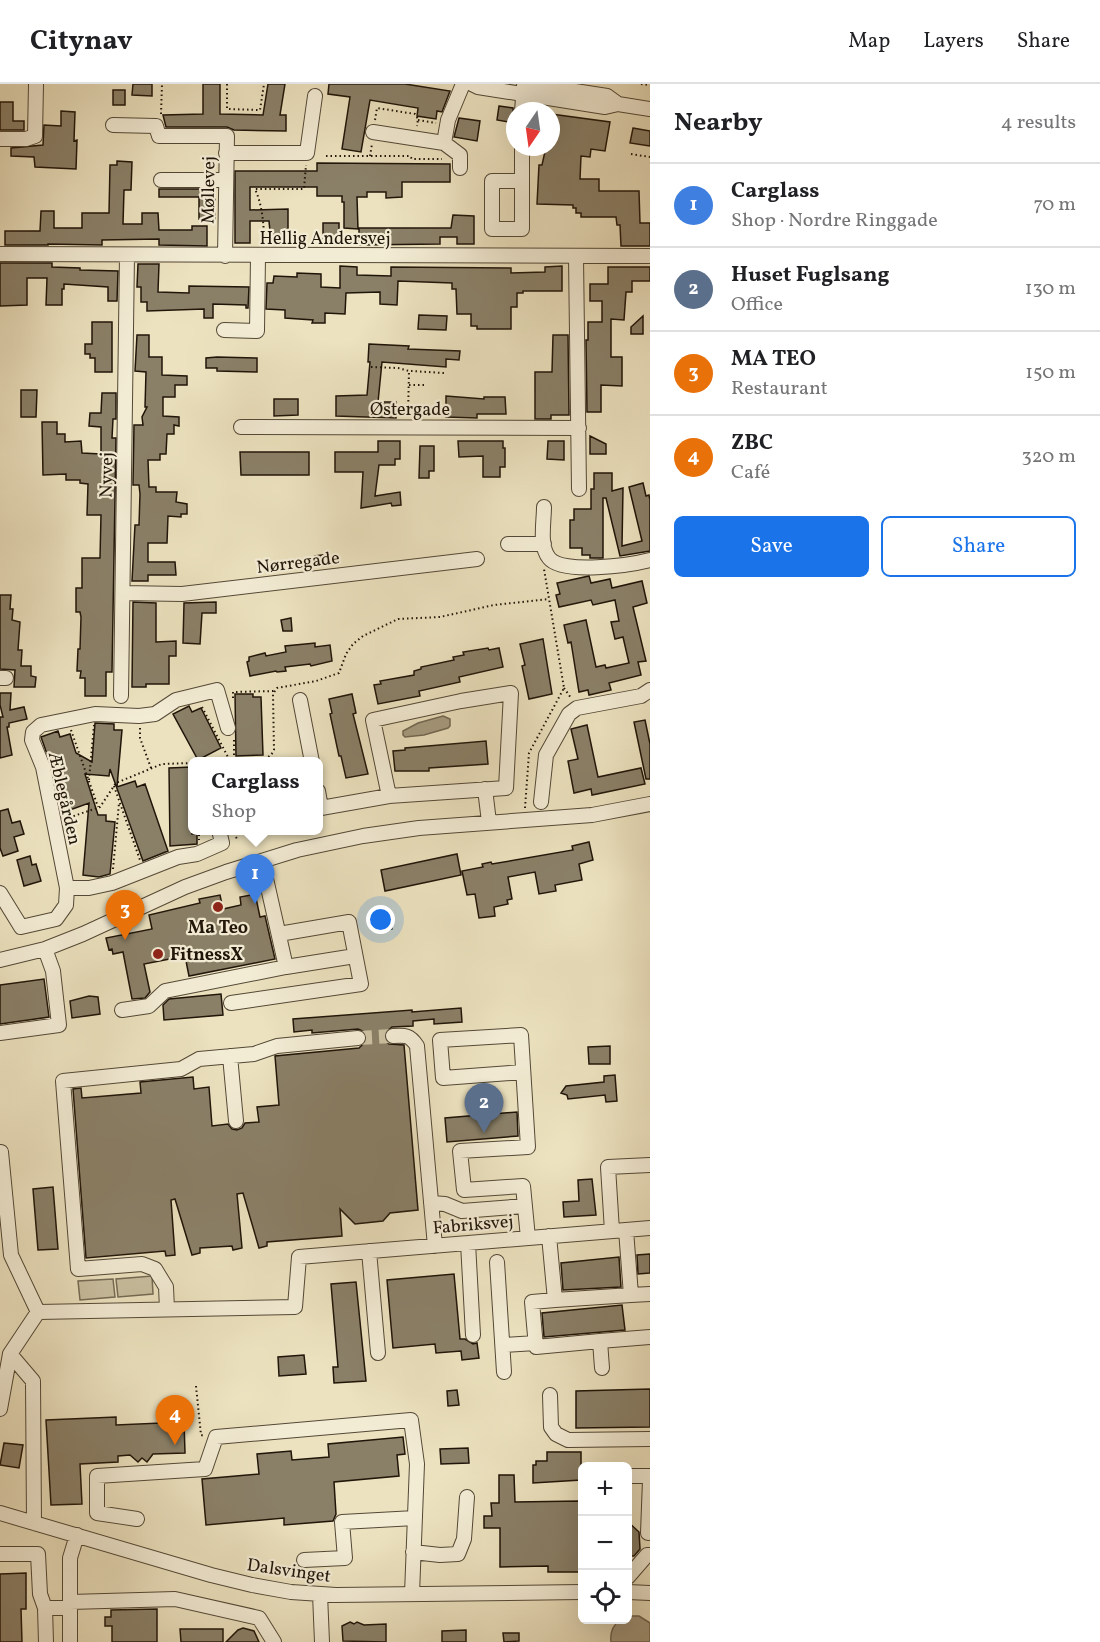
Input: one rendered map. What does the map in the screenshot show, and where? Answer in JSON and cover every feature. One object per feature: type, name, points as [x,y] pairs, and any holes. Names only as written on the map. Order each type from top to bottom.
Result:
[{"type":"street","points":[[0,139],[26,139],[35,136],[36,84]]},
{"type":"street","points":[[444,143],[447,125],[463,84]]},
{"type":"street","points":[[472,84],[478,87],[526,88],[605,107],[618,104],[650,109]]},
{"type":"street","points":[[226,153],[307,153],[315,96]]},
{"type":"street","name":"Møllevej","points":[[113,125],[156,126],[159,136],[227,136],[225,256]]},
{"type":"street","points":[[374,132],[444,143],[460,155],[460,163]]},
{"type":"street","points":[[521,181],[522,156]]},
{"type":"street","points":[[161,180],[226,180]]},
{"type":"street","name":"Hellig Andersvej","points":[[0,254],[650,256]]},
{"type":"street","name":"Nyvej","points":[[121,696],[127,255]]},
{"type":"street","points":[[224,330],[257,331],[260,256]]},
{"type":"street","points":[[576,257],[579,489]]},
{"type":"street","name":"Østergade","points":[[241,427],[579,428]]},
{"type":"street","points":[[544,507],[545,548],[550,560],[560,565],[584,568],[631,565],[650,560]]},
{"type":"street","points":[[508,544],[545,548]]},
{"type":"street","name":"Nørregade","points":[[123,593],[182,594],[477,559]]},
{"type":"street","points":[[195,694],[217,690],[231,731]]},
{"type":"street","points":[[541,802],[546,755],[569,714],[577,708],[641,696],[650,690]]},
{"type":"street","points":[[323,808],[389,796],[506,788],[511,693],[373,720],[389,796]]},
{"type":"street","name":"Æblegården","points":[[0,894],[21,927],[56,919],[66,905],[67,888],[43,767],[32,740],[33,732],[40,724],[95,714],[139,716],[155,714],[176,700],[195,694]]},
{"type":"street","points":[[300,700],[311,757]]},
{"type":"street","points":[[485,789],[489,822]]},
{"type":"street","points":[[0,960],[45,949],[185,887],[297,850],[363,836],[418,828],[592,815],[650,804]]},
{"type":"street","points":[[67,888],[89,888],[112,883],[178,857],[197,854],[222,843],[220,835]]},
{"type":"street","points":[[262,861],[286,967]]},
{"type":"street","points":[[231,1003],[361,984],[349,922],[279,934]]},
{"type":"street","points":[[0,1033],[59,1025],[53,971],[45,949]]},
{"type":"street","points":[[122,1010],[149,1006],[165,991],[355,956]]},
{"type":"street","points":[[393,1036],[404,1035],[412,1038],[417,1046],[435,1246]]},
{"type":"street","points":[[523,1072],[443,1078],[440,1040],[521,1035],[528,1147],[460,1151],[464,1190],[523,1186],[528,1238]]},
{"type":"street","points":[[39,1312],[167,1309],[166,1287],[155,1269],[142,1264],[78,1269],[63,1081],[181,1069],[199,1059],[254,1054],[277,1046],[358,1038]]},
{"type":"street","points":[[230,1056],[236,1121]]},
{"type":"street","points":[[2,1152],[11,1255],[39,1312]]},
{"type":"street","points":[[612,1231],[608,1167],[650,1165]]},
{"type":"street","points":[[431,1203],[445,1204],[462,1211],[525,1206]]},
{"type":"street","name":"Fabriksvej","points":[[167,1309],[295,1307],[299,1257],[650,1228]]},
{"type":"street","points":[[626,1230],[631,1295]]},
{"type":"street","points":[[549,1236],[555,1300]]},
{"type":"street","points":[[468,1243],[473,1335]]},
{"type":"street","points":[[369,1251],[378,1353]]},
{"type":"street","points":[[497,1262],[504,1372]]},
{"type":"street","points":[[650,1294],[532,1302],[536,1347],[650,1337]]},
{"type":"street","points":[[0,1409],[10,1354],[39,1312]]},
{"type":"street","points":[[600,1341],[602,1368]]},
{"type":"street","points":[[503,1345],[536,1343]]},
{"type":"street","points":[[10,1354],[33,1381],[34,1523]]},
{"type":"street","points":[[550,1395],[551,1427],[562,1438],[568,1440],[650,1439]]},
{"type":"street","points":[[137,1519],[97,1513],[97,1476],[165,1478],[205,1469],[216,1437],[411,1420],[417,1464],[412,1594]]},
{"type":"street","points":[[632,1476],[650,1478],[648,1533]]},
{"type":"street","points":[[413,1552],[458,1554],[464,1539],[467,1497]]},
{"type":"street","name":"Dalsvinget","points":[[0,1513],[252,1585],[320,1594],[578,1592]]},
{"type":"street","points":[[304,1560],[345,1558],[342,1522],[415,1518]]},
{"type":"street","points":[[70,1642],[70,1558],[77,1535]]},
{"type":"street","points":[[0,1554],[39,1554],[40,1593],[45,1608],[46,1642]]},
{"type":"street","points":[[632,1571],[647,1555],[650,1555]]},
{"type":"street","points":[[632,1592],[650,1593]]},
{"type":"street","points":[[320,1594],[322,1642]]},
{"type":"street","points":[[45,1608],[175,1599],[259,1618],[274,1642]]},
{"type":"path","points":[[156,126],[161,115],[162,84]]},
{"type":"path","points":[[227,84],[227,114]]},
{"type":"path","points":[[227,110],[260,110],[264,84]]},
{"type":"path","points":[[640,84],[650,86]]},
{"type":"path","points":[[418,120],[447,125]]},
{"type":"path","points":[[260,256],[264,226],[261,221],[261,203],[255,189],[304,189],[307,153]]},
{"type":"path","points":[[631,154],[650,157]]},
{"type":"path","points":[[326,156],[410,156],[412,159],[460,163]]},
{"type":"path","points":[[371,367],[444,373]]},
{"type":"path","points":[[407,428],[409,371]]},
{"type":"path","points":[[409,385],[427,386]]},
{"type":"path","points":[[524,820],[529,753],[564,688],[543,559],[545,548]]},
{"type":"path","points":[[271,757],[274,750],[273,694],[277,688],[316,681],[339,673],[346,654],[363,636],[398,619],[440,616],[494,605],[549,599]]},
{"type":"path","points":[[233,703],[233,692],[275,691]]},
{"type":"path","points":[[195,694],[230,757]]},
{"type":"path","points":[[89,783],[95,714]]},
{"type":"path","points":[[139,716],[140,738],[152,768]]},
{"type":"path","points":[[67,719],[98,807]]},
{"type":"path","points":[[231,731],[232,757]]},
{"type":"path","points":[[54,823],[98,807],[116,783],[162,764],[188,763]]},
{"type":"path","points":[[114,786],[144,871]]},
{"type":"path","points":[[112,883],[119,800]]},
{"type":"path","points":[[234,835],[237,839]]},
{"type":"path","points":[[196,1386],[201,1435],[216,1437]]},
{"type":"shaded area","points":[[443,716],[450,719],[448,728],[424,735],[405,737],[403,735],[403,731],[418,723]]},
{"type":"shaded area","points":[[152,1276],[153,1294],[118,1297],[116,1279]]},
{"type":"shaded area","points":[[113,1279],[115,1297],[80,1300],[78,1281]]},
{"type":"shaded area","points":[[632,1616],[639,1616],[650,1623],[650,1642],[611,1642],[617,1624],[632,1624]]},
{"type":"building","points":[[133,84],[152,84],[152,96],[132,95]]},
{"type":"building","points":[[203,84],[220,84],[220,114],[263,115],[268,84],[285,84],[280,115],[286,115],[286,131],[234,130],[227,127],[166,127],[163,115],[203,114]]},
{"type":"building","points":[[329,84],[405,84],[450,91],[442,112],[437,111],[436,119],[417,116],[418,108],[370,100],[361,152],[342,149],[350,97],[328,94]]},
{"type":"building","points":[[113,90],[125,90],[125,105],[113,105]]},
{"type":"building","points":[[0,102],[13,102],[13,121],[24,121],[24,130],[0,130]]},
{"type":"building","points":[[499,106],[506,107],[506,122],[497,120]]},
{"type":"building","points":[[61,111],[75,112],[76,169],[35,167],[34,157],[11,156],[11,148],[43,145],[44,125],[61,126]]},
{"type":"building","points":[[560,115],[610,122],[605,151],[591,149],[590,157],[581,156],[580,179],[599,179],[599,191],[639,191],[640,223],[650,223],[650,246],[621,246],[620,225],[617,225],[616,217],[581,217],[581,213],[576,213],[573,205],[537,204],[539,165],[542,165],[544,156],[560,156]]},
{"type":"building","points":[[459,118],[480,121],[477,141],[454,137]]},
{"type":"building","points":[[633,128],[650,131],[650,146],[630,143]]},
{"type":"building","points":[[117,161],[132,162],[131,190],[124,190],[123,224],[142,224],[142,213],[158,213],[159,230],[192,230],[192,226],[207,226],[207,246],[159,245],[159,239],[102,240],[102,245],[5,245],[5,231],[40,231],[41,211],[54,211],[54,228],[82,228],[82,213],[109,213],[110,165],[117,165]]},
{"type":"building","points":[[317,163],[450,164],[450,182],[402,182],[402,197],[386,198],[386,192],[367,192],[367,197],[357,197],[358,229],[344,228],[342,196],[317,196],[317,187],[250,187],[250,210],[288,209],[288,242],[271,242],[269,221],[250,221],[250,243],[235,243],[235,171],[317,171]]},
{"type":"building","points":[[159,189],[215,189],[215,219],[199,219],[199,197],[159,197]]},
{"type":"building","points":[[453,215],[474,216],[474,244],[457,244],[457,237],[440,237],[440,244],[359,245],[359,228],[451,228]]},
{"type":"building","points":[[323,223],[339,223],[339,240],[323,240]]},
{"type":"building","points":[[0,263],[52,263],[52,267],[118,271],[117,301],[108,301],[108,287],[64,284],[62,305],[46,305],[47,278],[27,278],[27,305],[0,306]]},
{"type":"building","points":[[138,264],[159,264],[158,292],[189,293],[189,286],[249,287],[248,308],[246,305],[213,304],[213,318],[204,318],[204,309],[147,311],[147,302],[141,302],[141,287],[137,287]]},
{"type":"building","points":[[340,266],[357,267],[357,275],[391,276],[391,267],[511,268],[511,273],[545,272],[545,267],[562,266],[562,291],[517,293],[517,307],[511,307],[511,329],[477,329],[477,326],[471,326],[471,314],[457,314],[456,289],[452,289],[452,283],[398,281],[397,305],[380,304],[380,292],[346,293],[345,314],[325,313],[325,323],[285,318],[285,310],[266,309],[267,283],[273,283],[274,276],[297,277],[297,273],[321,274],[321,287],[340,288]]},
{"type":"building","points":[[608,267],[650,267],[650,281],[632,281],[632,292],[626,292],[624,320],[611,319],[611,357],[622,357],[622,386],[601,385],[601,412],[587,412],[588,322],[602,322],[602,301],[590,301],[590,284],[608,284]]},
{"type":"building","points":[[419,315],[447,316],[446,330],[418,329]]},
{"type":"building","points":[[643,316],[643,334],[631,334],[631,327]]},
{"type":"building","points":[[92,322],[112,322],[112,372],[95,372],[95,358],[90,358],[90,354],[85,354],[85,344],[92,344]]},
{"type":"building","points":[[137,335],[149,335],[149,357],[162,357],[162,375],[187,376],[187,385],[175,385],[175,397],[163,397],[163,416],[179,417],[179,426],[174,425],[174,434],[167,434],[166,454],[160,454],[160,460],[148,460],[149,487],[156,487],[156,492],[177,492],[176,502],[187,504],[187,514],[181,514],[181,517],[168,516],[167,543],[148,543],[148,562],[175,562],[176,575],[148,575],[148,581],[132,581],[135,525],[139,525],[140,494],[139,485],[133,485],[134,425],[143,425],[142,417],[147,407],[145,407],[146,372],[135,371]]},
{"type":"building","points":[[553,335],[568,335],[569,415],[551,415],[551,419],[535,419],[535,372],[552,372]]},
{"type":"building","points":[[369,344],[409,346],[408,349],[460,351],[459,360],[446,359],[446,367],[382,362],[378,402],[396,402],[396,418],[336,416],[336,396],[367,395]]},
{"type":"building","points":[[206,358],[257,358],[257,372],[217,371],[217,368],[206,368]]},
{"type":"building","points":[[21,390],[37,390],[36,417],[21,417]]},
{"type":"building","points":[[102,393],[116,393],[116,419],[113,419],[112,438],[116,438],[112,672],[106,672],[106,696],[85,696],[85,678],[80,678],[81,671],[77,671],[81,617],[80,612],[76,612],[76,588],[82,588],[82,558],[100,558],[101,515],[87,515],[88,484],[80,483],[80,480],[66,480],[66,474],[43,475],[42,422],[57,422],[57,434],[65,434],[65,442],[81,441],[82,453],[101,454],[101,427],[89,426],[90,413],[101,413]]},
{"type":"building","points":[[446,396],[484,399],[484,397],[505,397],[506,414],[477,414],[477,418],[446,417]]},
{"type":"building","points":[[274,399],[298,399],[298,415],[274,416]]},
{"type":"building","points":[[590,436],[606,444],[606,454],[590,454]]},
{"type":"building","points":[[378,441],[400,441],[400,459],[395,459],[395,465],[379,465],[375,496],[400,492],[401,505],[392,506],[391,503],[361,508],[363,472],[335,472],[335,452],[378,452]]},
{"type":"building","points":[[458,441],[503,441],[505,467],[500,467],[500,477],[483,477],[483,456],[459,457]]},
{"type":"building","points":[[548,441],[564,441],[564,460],[547,459]]},
{"type":"building","points":[[420,446],[434,446],[434,471],[429,471],[429,478],[419,478]]},
{"type":"building","points":[[240,452],[309,452],[309,475],[241,475]]},
{"type":"building","points":[[594,473],[612,473],[612,491],[623,488],[622,546],[642,541],[629,487],[643,483],[646,496],[649,495],[650,500],[650,551],[620,556],[606,498],[603,498],[603,558],[590,558],[590,555],[582,555],[582,548],[570,548],[570,520],[574,520],[574,509],[591,509]]},
{"type":"building","points":[[329,554],[330,565],[316,566],[315,556]]},
{"type":"building","points":[[589,576],[591,583],[610,579],[612,588],[642,581],[647,603],[633,607],[646,661],[638,662],[641,675],[609,683],[611,690],[589,695],[588,690],[579,692],[571,642],[568,643],[564,625],[586,620],[596,667],[605,665],[606,668],[629,663],[623,637],[615,639],[611,622],[619,621],[615,600],[593,605],[591,600],[559,607],[556,595],[560,594],[557,583]]},
{"type":"building","points":[[0,595],[11,595],[12,620],[20,622],[18,650],[22,650],[21,666],[31,666],[31,676],[36,677],[35,687],[14,687],[15,670],[0,669]]},
{"type":"building","points":[[133,602],[156,603],[156,642],[176,641],[176,656],[169,656],[169,684],[146,684],[146,687],[132,687]]},
{"type":"building","points":[[216,602],[216,613],[202,613],[200,644],[183,643],[184,603]]},
{"type":"building","points":[[291,618],[292,631],[283,631],[281,620]]},
{"type":"building","points":[[543,639],[552,694],[529,699],[520,644]]},
{"type":"building","points":[[315,643],[315,647],[330,645],[332,661],[311,666],[310,664],[285,667],[286,671],[250,676],[247,662],[249,657],[265,653],[266,656],[286,652],[285,646]]},
{"type":"building","points":[[488,648],[489,650],[499,648],[503,667],[459,677],[460,682],[419,691],[420,696],[378,704],[374,685],[381,684],[380,681],[414,675],[414,671],[421,667],[454,660],[453,657],[464,655],[463,652]]},
{"type":"building","points":[[0,693],[11,693],[10,710],[24,707],[27,719],[9,723],[7,727],[12,755],[0,758],[0,717],[3,717]]},
{"type":"building","points":[[235,694],[253,694],[253,697],[261,697],[263,755],[236,756]]},
{"type":"building","points":[[352,694],[356,713],[353,714],[368,774],[346,778],[341,756],[339,756],[329,699]]},
{"type":"building","points":[[189,706],[192,712],[201,708],[221,748],[204,757],[196,757],[173,714]]},
{"type":"building","points":[[645,720],[650,744],[650,779],[646,779],[634,722]]},
{"type":"building","points":[[95,723],[114,724],[114,730],[122,730],[117,787],[135,781],[137,787],[145,784],[168,851],[143,861],[110,769],[109,776],[85,774],[98,815],[106,815],[106,821],[115,822],[110,874],[99,877],[83,875],[89,803],[67,811],[41,737],[58,731],[60,737],[70,734],[76,753],[92,762]]},
{"type":"building","points":[[587,725],[598,777],[641,768],[645,784],[592,795],[591,789],[574,793],[568,761],[578,759],[571,729]]},
{"type":"building","points":[[486,741],[488,764],[429,768],[429,771],[395,771],[393,751]]},
{"type":"building","points":[[188,767],[188,835],[197,835],[197,844],[170,846],[169,768]]},
{"type":"building","points":[[8,809],[12,823],[20,821],[24,834],[14,837],[18,851],[3,856],[0,848],[0,811]]},
{"type":"building","points":[[589,842],[593,860],[579,864],[582,880],[555,885],[556,891],[539,894],[535,872],[508,877],[512,899],[507,900],[508,904],[494,907],[495,916],[479,918],[475,894],[467,895],[462,871],[483,867],[482,864],[491,862],[492,864],[573,850],[572,846]]},
{"type":"building","points":[[457,854],[461,875],[385,891],[381,870]]},
{"type":"building","points":[[30,856],[32,865],[36,864],[41,881],[24,886],[17,860]]},
{"type":"building","points":[[220,895],[223,909],[241,905],[240,897],[251,895],[256,898],[260,917],[265,916],[275,959],[189,976],[185,956],[144,964],[150,992],[145,998],[132,999],[123,952],[113,954],[112,949],[109,950],[106,938],[152,929],[149,915],[200,903],[199,899]]},
{"type":"building","points":[[389,915],[392,929],[377,932],[374,918]]},
{"type":"building","points":[[44,979],[49,1017],[0,1024],[0,985]]},
{"type":"building","points":[[221,994],[223,1015],[164,1020],[163,1005],[169,999]]},
{"type":"building","points":[[89,996],[98,997],[100,1014],[72,1018],[70,1001]]},
{"type":"building","points":[[461,1008],[462,1022],[434,1024],[434,1019],[413,1021],[413,1026],[392,1027],[385,1033],[385,1041],[389,1044],[404,1045],[418,1210],[390,1213],[383,1221],[355,1224],[340,1209],[342,1236],[267,1242],[267,1246],[259,1248],[243,1193],[237,1194],[242,1248],[233,1250],[232,1246],[200,1248],[200,1253],[192,1255],[175,1199],[171,1200],[175,1255],[166,1256],[165,1251],[86,1258],[73,1089],[81,1088],[82,1098],[141,1093],[140,1082],[193,1077],[194,1089],[209,1087],[212,1126],[228,1124],[232,1129],[237,1130],[245,1123],[259,1122],[257,1107],[279,1105],[275,1056],[359,1048],[366,1041],[365,1032],[358,1029],[312,1033],[312,1030],[294,1032],[293,1019]]},
{"type":"building","points":[[610,1046],[610,1064],[589,1064],[588,1047]]},
{"type":"building","points":[[615,1075],[617,1101],[606,1102],[605,1095],[568,1099],[567,1095],[561,1093],[566,1086],[604,1082],[604,1076]]},
{"type":"building","points":[[517,1112],[518,1136],[447,1142],[445,1118]]},
{"type":"building","points":[[592,1179],[596,1215],[564,1217],[563,1202],[579,1201],[578,1180]]},
{"type":"building","points":[[53,1187],[58,1249],[38,1250],[33,1189]]},
{"type":"building","points":[[650,1254],[650,1273],[638,1274],[637,1255]]},
{"type":"building","points":[[619,1257],[621,1287],[563,1290],[561,1263]]},
{"type":"building","points":[[454,1274],[460,1339],[473,1344],[477,1343],[479,1358],[462,1360],[461,1351],[436,1353],[435,1344],[393,1348],[387,1280]]},
{"type":"building","points":[[356,1282],[366,1381],[334,1383],[333,1367],[338,1367],[331,1284]]},
{"type":"building","points":[[622,1305],[625,1330],[544,1337],[542,1313]]},
{"type":"building","points":[[304,1355],[306,1374],[279,1376],[278,1357]]},
{"type":"building","points":[[650,1389],[650,1427],[576,1428],[576,1391]]},
{"type":"building","points":[[457,1390],[459,1405],[448,1406],[447,1391]]},
{"type":"building","points":[[116,1417],[116,1425],[184,1422],[185,1453],[153,1454],[147,1462],[142,1458],[138,1462],[130,1455],[118,1456],[118,1462],[80,1464],[82,1504],[51,1505],[46,1420]]},
{"type":"building","points":[[403,1437],[405,1454],[397,1455],[399,1476],[334,1482],[336,1514],[333,1521],[284,1525],[284,1518],[206,1525],[202,1479],[259,1474],[257,1454],[291,1451],[292,1460],[329,1457],[328,1444]]},
{"type":"building","points":[[4,1443],[23,1445],[19,1468],[0,1465]]},
{"type":"building","points":[[468,1448],[469,1463],[441,1464],[440,1449]]},
{"type":"building","points":[[547,1452],[581,1452],[581,1462],[578,1462],[578,1480],[533,1483],[533,1465],[536,1465],[536,1461],[547,1461]]},
{"type":"building","points":[[499,1475],[514,1475],[515,1502],[578,1501],[578,1572],[548,1572],[548,1566],[500,1567],[500,1528],[484,1528],[484,1516],[492,1516],[491,1503],[499,1503]]},
{"type":"building","points":[[632,1526],[639,1532],[640,1549],[632,1556]]},
{"type":"building","points":[[26,1573],[26,1609],[21,1609],[22,1642],[0,1642],[0,1574]]},
{"type":"building","points":[[157,1609],[157,1642],[112,1642],[112,1626],[105,1626],[105,1617],[111,1617],[111,1610]]},
{"type":"building","points":[[350,1622],[364,1625],[386,1624],[386,1642],[343,1641],[342,1626]]},
{"type":"building","points":[[243,1628],[254,1631],[259,1642],[226,1642],[238,1630]]},
{"type":"building","points":[[180,1629],[223,1629],[223,1642],[181,1642]]},
{"type":"building","points":[[466,1630],[466,1642],[442,1642],[442,1631]]},
{"type":"building","points":[[503,1633],[519,1633],[519,1641],[504,1642]]},
{"type":"tunnel","points":[[358,1038],[393,1036]]},
{"type":"place","name":"Carglass","points":[[255,904]]},
{"type":"place","name":"Ma Teo","points":[[218,907]]},
{"type":"place","name":"MA TEO","points":[[125,940]]},
{"type":"place","name":"FitnessX","points":[[158,954]]},
{"type":"place","name":"Huset Fuglsang","points":[[484,1133]]},
{"type":"place","name":"ZBC","points":[[175,1445]]}]
